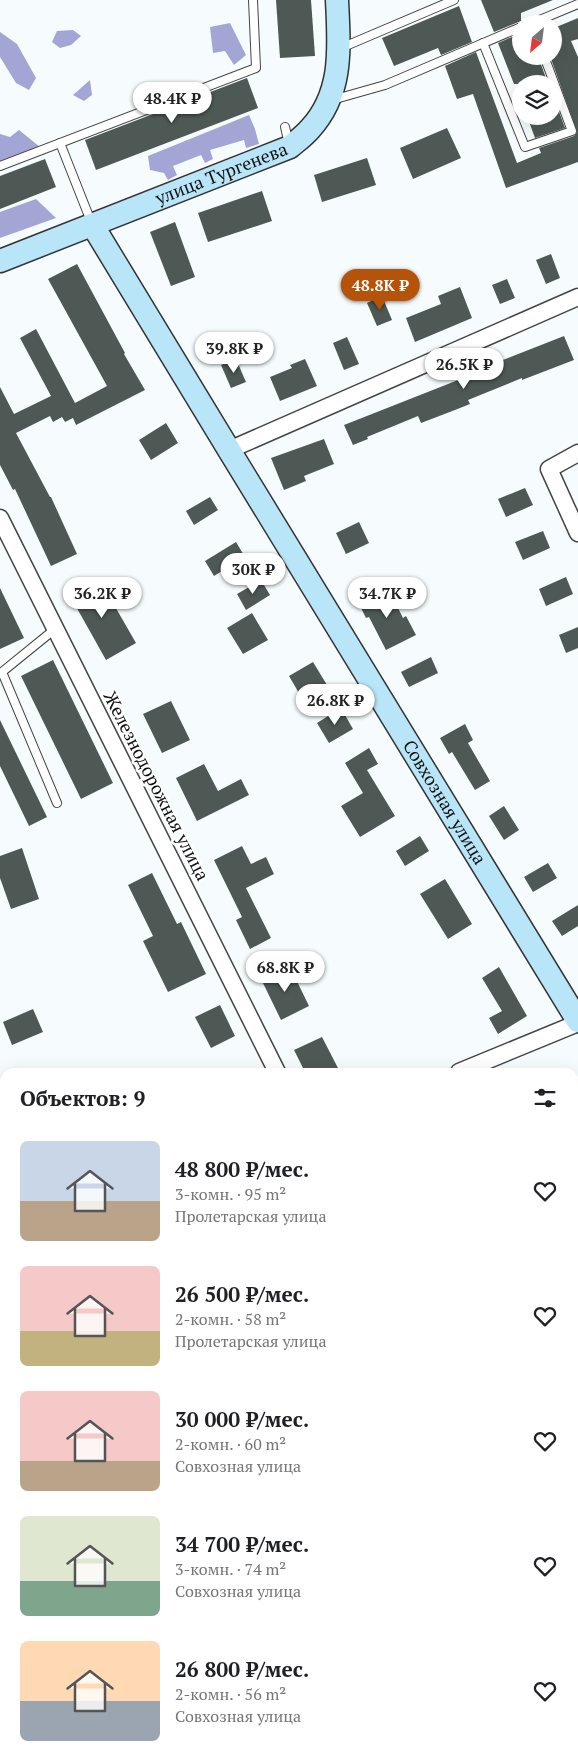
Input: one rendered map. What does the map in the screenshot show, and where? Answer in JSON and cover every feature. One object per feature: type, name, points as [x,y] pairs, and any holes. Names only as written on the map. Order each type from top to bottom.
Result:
[{"type":"street","name":"улица Тургенева","points":[[0,261],[93,226],[288,137],[310,130],[330,101],[336,59],[337,0]]},
{"type":"street","name":"Совхозная улица","points":[[93,226],[578,1022]]},
{"type":"street","points":[[229,450],[578,297]]},
{"type":"street","points":[[578,453],[549,469],[578,532]]},
{"type":"street","name":"Железнодорожная улица","points":[[0,518],[275,1068]]},
{"type":"street","points":[[469,1068],[578,1022]]},
{"type":"lane","points":[[0,166],[256,68],[253,0]]},
{"type":"lane","points":[[336,59],[454,0]]},
{"type":"lane","points":[[552,15],[578,4]]},
{"type":"lane","points":[[330,101],[385,85],[512,32]]},
{"type":"lane","points":[[483,43],[525,147],[572,130],[547,65]]},
{"type":"lane","points":[[60,143],[93,226]]},
{"type":"lane","points":[[55,628],[2,672],[57,803]]},
{"type":"shaded area","points":[[230,23],[246,55],[234,65],[225,51],[213,53],[210,27]]},
{"type":"shaded area","points":[[73,30],[81,36],[71,45],[60,48],[52,42],[57,31]]},
{"type":"shaded area","points":[[0,32],[17,44],[36,78],[29,90],[16,83],[0,57]]},
{"type":"shaded area","points":[[90,80],[92,95],[84,101],[73,95]]},
{"type":"shaded area","points":[[249,115],[259,144],[246,148],[244,140],[210,150],[213,159],[205,163],[201,155],[173,166],[177,175],[168,180],[164,173],[150,170],[148,156]]},
{"type":"shaded area","points":[[19,130],[40,147],[0,162],[0,134],[10,137]]},
{"type":"shaded area","points":[[36,199],[56,218],[0,238],[0,212]]},
{"type":"building","points":[[276,0],[311,0],[315,56],[280,58]]},
{"type":"building","points":[[481,0],[553,0],[521,13],[521,15],[512,15],[512,25],[494,32]]},
{"type":"building","points":[[459,6],[472,42],[441,55],[438,48],[394,66],[382,38]]},
{"type":"building","points":[[578,18],[578,39],[571,41],[578,57],[578,162],[506,188],[473,94],[457,99],[445,66],[476,52],[517,163],[541,153],[539,148],[574,136],[577,132],[562,90],[562,75],[557,75],[553,65],[562,65],[562,25]]},
{"type":"building","points":[[512,37],[512,65],[541,65],[545,75],[512,75],[512,79],[498,43]]},
{"type":"building","points":[[247,78],[258,108],[96,170],[85,140]]},
{"type":"building","points":[[562,120],[565,128],[535,138],[530,125],[562,125]]},
{"type":"building","points":[[447,128],[461,158],[413,179],[400,148]]},
{"type":"building","points":[[367,158],[376,185],[322,202],[314,175]]},
{"type":"building","points":[[45,159],[56,187],[0,209],[0,176]]},
{"type":"building","points":[[262,191],[272,221],[208,242],[198,213]]},
{"type":"building","points":[[175,222],[195,277],[171,286],[150,232]]},
{"type":"building","points":[[551,254],[560,278],[546,284],[536,260]]},
{"type":"building","points":[[77,264],[145,390],[76,425],[73,418],[65,422],[62,417],[53,422],[50,416],[16,433],[51,497],[77,554],[51,566],[15,489],[13,490],[0,465],[0,387],[14,414],[51,396],[20,338],[36,329],[75,403],[107,386],[48,279]]},
{"type":"building","points":[[507,279],[515,298],[500,304],[492,285]]},
{"type":"building","points":[[460,287],[472,318],[415,342],[406,318],[441,304],[438,296]]},
{"type":"building","points":[[382,296],[392,320],[377,326],[367,303]]},
{"type":"building","points":[[564,336],[574,360],[522,380],[522,378],[468,400],[470,404],[455,410],[421,423],[418,416],[367,437],[368,439],[353,445],[344,425],[481,371],[479,368]]},
{"type":"building","points":[[347,337],[359,364],[344,370],[333,343]]},
{"type":"building","points":[[236,359],[246,382],[231,388],[221,365]]},
{"type":"building","points":[[305,359],[317,386],[280,401],[270,377],[292,368],[290,365]]},
{"type":"building","points":[[166,423],[178,443],[151,460],[139,440]]},
{"type":"building","points":[[324,439],[334,464],[304,476],[306,481],[284,490],[271,458]]},
{"type":"building","points":[[525,488],[533,505],[506,517],[498,499]]},
{"type":"building","points":[[210,497],[218,510],[194,525],[186,511]]},
{"type":"building","points":[[359,522],[369,543],[346,554],[336,533]]},
{"type":"building","points":[[543,531],[550,548],[523,560],[515,542]]},
{"type":"building","points":[[236,542],[245,557],[214,576],[205,561]]},
{"type":"building","points":[[98,577],[136,643],[106,660],[69,594]]},
{"type":"building","points":[[566,577],[573,594],[546,606],[539,589]]},
{"type":"building","points":[[261,580],[270,595],[246,610],[237,594]]},
{"type":"building","points":[[0,588],[24,638],[0,649]]},
{"type":"building","points":[[388,588],[403,618],[406,616],[416,635],[386,650],[369,617],[366,618],[358,602]]},
{"type":"building","points":[[252,613],[268,640],[243,654],[227,628]]},
{"type":"building","points":[[578,627],[578,648],[566,653],[559,635]]},
{"type":"building","points":[[431,657],[438,673],[409,687],[401,672]]},
{"type":"building","points":[[53,660],[113,783],[81,799],[21,676]]},
{"type":"building","points":[[313,662],[327,685],[303,700],[289,676]]},
{"type":"building","points":[[171,701],[190,740],[162,753],[143,714]]},
{"type":"building","points":[[341,708],[353,729],[329,743],[317,723]]},
{"type":"building","points":[[0,720],[47,817],[29,826],[0,766]]},
{"type":"building","points":[[465,724],[473,740],[468,743],[490,781],[475,790],[452,752],[449,754],[440,738]]},
{"type":"building","points":[[369,748],[378,764],[367,770],[395,816],[360,837],[341,806],[363,793],[345,763]]},
{"type":"building","points":[[204,764],[218,791],[241,779],[249,795],[197,821],[176,778]]},
{"type":"building","points":[[504,806],[519,830],[504,840],[489,816]]},
{"type":"building","points":[[420,836],[429,851],[405,866],[396,851]]},
{"type":"building","points":[[242,846],[251,864],[266,857],[274,874],[246,888],[271,938],[250,949],[236,920],[242,917],[214,860]]},
{"type":"building","points":[[22,848],[39,899],[11,909],[0,878],[0,856]]},
{"type":"building","points":[[548,863],[557,878],[533,892],[524,877]]},
{"type":"building","points":[[152,873],[177,924],[181,922],[206,974],[168,992],[143,941],[153,936],[128,885]]},
{"type":"building","points":[[445,879],[472,924],[448,939],[420,894]]},
{"type":"building","points":[[578,905],[578,926],[562,936],[552,921]]},
{"type":"building","points":[[290,967],[309,1006],[281,1020],[262,981]]},
{"type":"building","points":[[499,967],[527,1016],[498,1034],[489,1018],[502,1011],[482,978]]},
{"type":"building","points":[[220,1005],[235,1036],[211,1048],[195,1017]]},
{"type":"building","points":[[33,1009],[43,1032],[12,1045],[3,1022]]},
{"type":"building","points":[[322,1037],[338,1068],[303,1068],[294,1050]]}]
